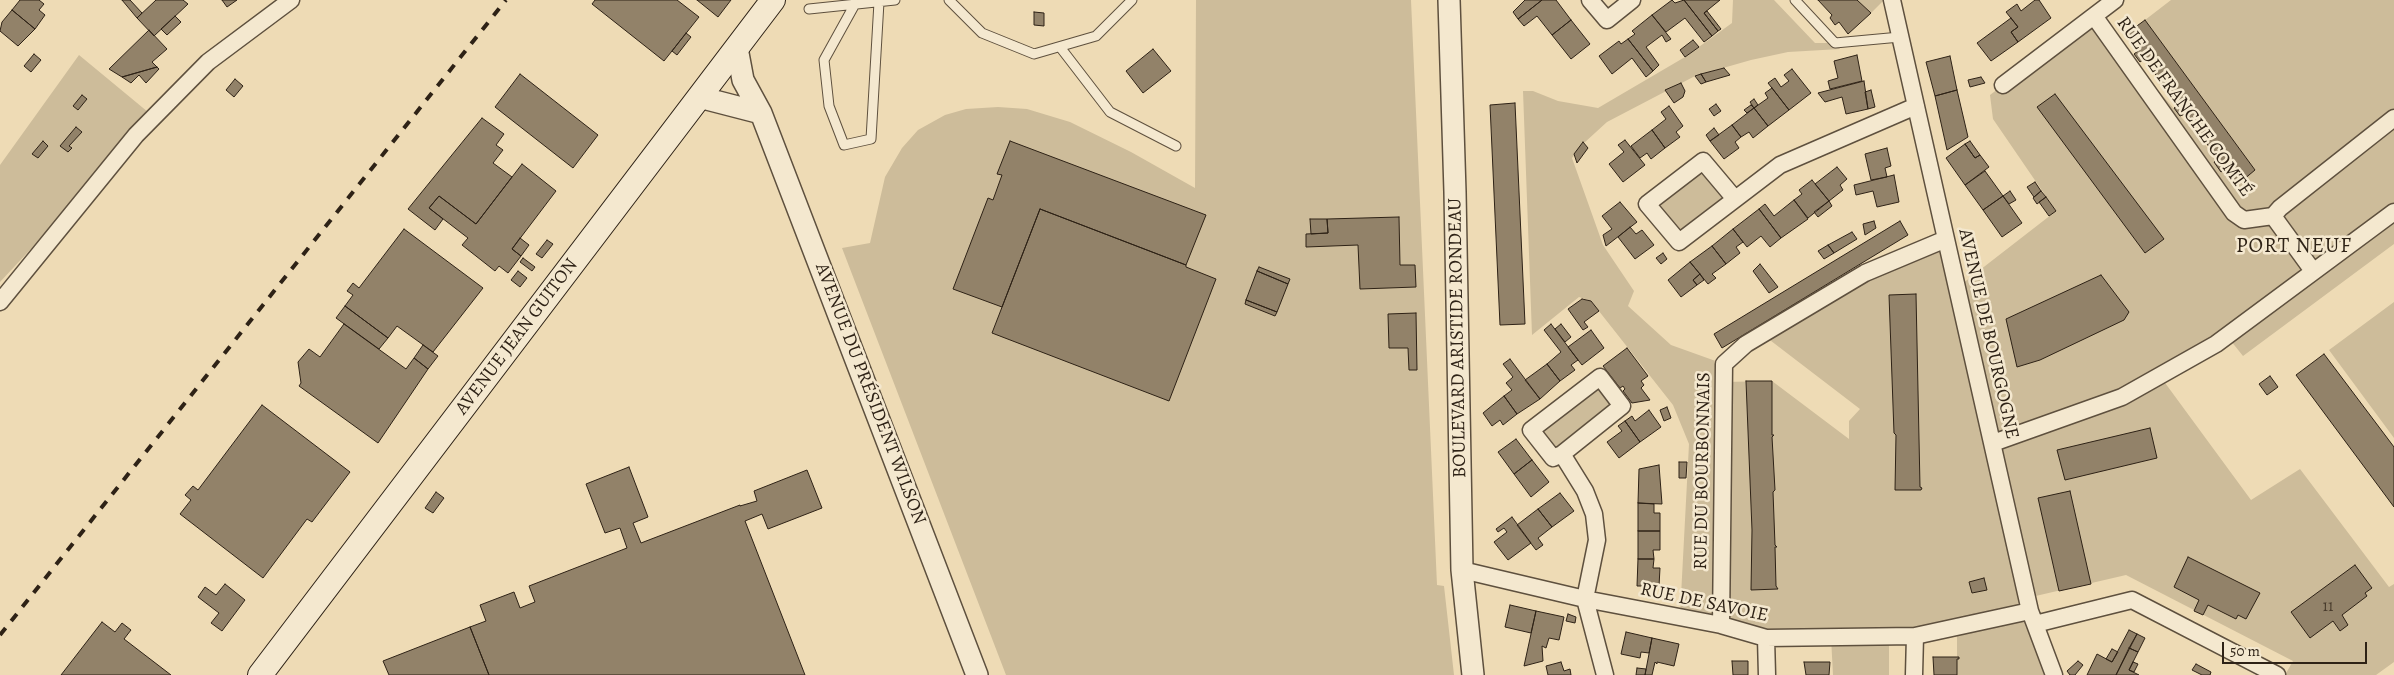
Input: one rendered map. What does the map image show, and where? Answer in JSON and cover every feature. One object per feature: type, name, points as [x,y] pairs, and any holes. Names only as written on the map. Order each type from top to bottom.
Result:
[{"type":"main road","name":"AVENUE JEAN GUITON","points":[[260,675],[773,0]]},
{"type":"street","points":[[0,302],[136,135],[208,62],[292,0]]},
{"type":"street","name":"BOULEVARD ARISTIDE RONDEAU","points":[[1449,0],[1456,192],[1462,570],[1473,675]]},
{"type":"street","points":[[1590,0],[1606,20],[1631,0]]},
{"type":"street","name":"AVENUE DE BOURGOGNE","points":[[1892,0],[2033,618],[2054,675]]},
{"type":"street","points":[[2004,85],[2114,0]]},
{"type":"street","name":"RUE DE FRANCHE COMTÉ","points":[[2094,16],[2234,212],[2244,220],[2273,216]]},
{"type":"street","name":"AVENUE DU PRÉSIDENT WILSON","points":[[737,48],[743,80],[761,113],[977,675]]},
{"type":"street","points":[[699,97],[761,113]]},
{"type":"street","points":[[1735,199],[1703,161],[1647,204],[1679,242],[1780,165],[1916,106]]},
{"type":"street","points":[[2313,271],[2273,216],[2280,208],[2394,118]]},
{"type":"street","points":[[1992,443],[2122,397],[2216,344],[2394,212]]},
{"type":"street","name":"RUE DU BOURBONNAIS","points":[[1721,625],[1724,364],[1746,344],[1865,273],[1946,239]]},
{"type":"street","points":[[1600,377],[1622,406],[1562,454],[1553,458],[1532,430],[1600,377]]},
{"type":"street","points":[[1562,454],[1585,491],[1594,514],[1597,540],[1585,599],[1605,675]]},
{"type":"street","name":"RUE DE SAVOIE","points":[[1462,570],[1585,599],[1721,625],[1766,638],[1915,636],[2033,618],[2132,600],[2277,675]]},
{"type":"street","points":[[1914,675],[1915,636]]},
{"type":"street","points":[[1766,638],[1767,675]]},
{"type":"lane","points":[[809,9],[895,0]]},
{"type":"lane","points":[[950,0],[982,33],[1034,54],[1096,36],[1132,0]]},
{"type":"lane","points":[[1795,0],[1835,43],[1900,37]]},
{"type":"lane","points":[[855,4],[824,60],[829,106],[844,144],[870,139],[878,2]]},
{"type":"lane","points":[[1060,47],[1110,112],[1176,146]]},
{"type":"shaded area","points":[[1196,0],[1411,0],[1437,585],[1444,586],[1454,675],[1006,675],[842,248],[870,243],[885,177],[902,148],[918,130],[945,115],[966,109],[998,107],[1027,109],[1070,122],[1131,152],[1195,188]]},
{"type":"shaded area","points":[[1733,0],[1774,0],[1815,43],[1835,43],[1840,49],[1788,52],[1695,76],[1607,122],[1584,143],[1572,158],[1603,245],[1634,291],[1628,306],[1671,345],[1724,364],[1724,382],[1772,381],[1849,439],[1849,421],[1860,409],[1762,334],[1946,239],[1958,287],[2056,211],[1993,119],[1990,95],[2094,16],[2238,183],[2255,170],[2145,20],[2171,0],[2394,0],[2394,244],[2243,356],[2227,336],[2160,376],[2251,500],[2300,469],[2389,587],[2394,584],[2394,662],[2376,675],[2285,675],[2293,661],[2126,575],[2027,598],[2050,675],[1957,675],[1957,627],[1889,636],[1889,675],[1833,675],[1831,637],[1766,638],[1680,615],[1689,444],[1673,405],[1591,301],[1579,297],[1532,335],[1523,91],[1533,91],[1558,101],[1598,108],[1685,57],[1732,23]]},
{"type":"shaded area","points":[[1857,0],[1884,0],[1871,13]]},
{"type":"shaded area","points":[[79,55],[154,117],[0,282],[0,165]]},
{"type":"shaded area","points":[[1703,161],[1735,199],[1679,242],[1647,204]]},
{"type":"shaded area","points":[[2394,302],[2394,438],[2329,350]]},
{"type":"shaded area","points":[[1600,377],[1622,406],[1553,458],[1531,430]]},
{"type":"building","points":[[20,0],[39,0],[44,4],[39,10],[45,15],[35,29],[12,10]]},
{"type":"building","points":[[122,0],[130,0],[142,13],[137,18]]},
{"type":"building","points":[[156,0],[183,0],[188,4],[154,36],[137,18]]},
{"type":"building","points":[[222,0],[237,0],[227,7]]},
{"type":"building","points":[[595,0],[677,0],[699,17],[664,61],[592,4]]},
{"type":"building","points":[[697,0],[731,0],[718,17]]},
{"type":"building","points":[[1525,0],[1542,0],[1518,19],[1513,12]]},
{"type":"building","points":[[1542,0],[1556,0],[1571,20],[1552,35],[1537,16],[1524,26],[1518,19]]},
{"type":"building","points":[[1672,0],[1675,3],[1684,0],[1712,36],[1704,42],[1685,18],[1666,32],[1652,15]]},
{"type":"building","points":[[1684,0],[1720,0],[1704,13],[1718,31],[1712,36]]},
{"type":"building","points":[[1818,0],[1857,0],[1871,13],[1848,34],[1839,22],[1835,25],[1830,18],[1832,15]]},
{"type":"building","points":[[2035,0],[2039,0],[2051,18],[2018,42],[2011,32],[2018,27],[2006,12],[2017,4],[2021,11]]},
{"type":"building","points":[[12,10],[35,29],[18,46],[0,31],[2,22]]},
{"type":"building","points":[[1707,11],[1721,29],[1718,31],[1704,13]]},
{"type":"building","points":[[1034,12],[1044,13],[1044,26],[1034,25]]},
{"type":"building","points":[[1652,15],[1671,39],[1666,42],[1662,35],[1646,47],[1659,65],[1653,71],[1628,39],[1635,34],[1632,31]]},
{"type":"building","points":[[175,16],[181,22],[167,35],[161,29]]},
{"type":"building","points":[[2011,18],[2018,27],[2011,32],[2018,42],[1991,61],[1977,43]]},
{"type":"building","points":[[1571,20],[1590,44],[1571,59],[1552,35]]},
{"type":"building","points":[[2145,20],[2255,170],[2237,185],[2225,169],[2221,172],[2214,162],[2218,159],[2185,114],[2180,116],[2174,108],[2178,105],[2144,59],[2140,62],[2134,54],[2138,51],[2126,34]]},
{"type":"building","points":[[149,30],[167,49],[152,62],[157,67],[122,77],[109,69]]},
{"type":"building","points":[[686,33],[691,37],[677,55],[672,51]]},
{"type":"building","points":[[1628,39],[1653,71],[1646,77],[1632,58],[1612,74],[1599,56],[1619,41],[1621,44]]},
{"type":"building","points":[[1693,40],[1699,47],[1685,57],[1680,50]]},
{"type":"building","points":[[1153,49],[1171,71],[1143,93],[1126,71]]},
{"type":"building","points":[[34,54],[41,60],[31,72],[24,66]]},
{"type":"building","points":[[1857,55],[1862,81],[1830,89],[1828,81],[1838,78],[1834,61]]},
{"type":"building","points":[[1950,56],[1957,90],[1935,96],[1926,62]]},
{"type":"building","points":[[157,67],[159,69],[146,83],[139,75],[131,83],[122,77]]},
{"type":"building","points":[[1724,68],[1730,75],[1706,82],[1701,74]]},
{"type":"building","points":[[1792,69],[1811,93],[1789,110],[1768,83],[1775,78],[1781,87],[1789,81],[1784,75]]},
{"type":"building","points":[[520,74],[598,135],[573,168],[495,107]]},
{"type":"building","points":[[1701,74],[1706,82],[1701,84],[1695,76]]},
{"type":"building","points":[[1981,77],[1985,83],[1970,87],[1968,80]]},
{"type":"building","points":[[235,79],[243,86],[234,97],[226,90]]},
{"type":"building","points":[[1864,81],[1868,109],[1846,114],[1842,97],[1825,102],[1818,93]]},
{"type":"building","points":[[1681,83],[1685,91],[1683,97],[1674,103],[1665,90]]},
{"type":"building","points":[[1772,88],[1789,110],[1768,126],[1754,108],[1768,98],[1765,93]]},
{"type":"building","points":[[1871,90],[1875,107],[1868,109],[1865,92]]},
{"type":"building","points":[[1957,90],[1968,137],[1947,150],[1935,96]]},
{"type":"building","points":[[2055,94],[2164,239],[2145,253],[2037,107]]},
{"type":"building","points":[[82,95],[87,99],[78,110],[73,106]]},
{"type":"building","points":[[1754,99],[1758,105],[1754,108],[1750,102]]},
{"type":"building","points":[[1515,103],[1525,324],[1500,325],[1490,105]]},
{"type":"building","points":[[1716,104],[1721,111],[1714,116],[1709,109]]},
{"type":"building","points":[[1751,105],[1754,108],[1747,113],[1744,110]]},
{"type":"building","points":[[1669,106],[1683,126],[1676,132],[1680,137],[1665,148],[1652,130],[1666,119],[1661,112]]},
{"type":"building","points":[[1754,108],[1768,126],[1753,138],[1749,132],[1741,137],[1732,125]]},
{"type":"building","points":[[482,118],[504,134],[496,145],[503,150],[493,163],[512,177],[476,224],[439,196],[429,208],[443,219],[435,230],[408,209]]},
{"type":"building","points":[[1732,125],[1741,137],[1735,142],[1739,148],[1724,159],[1710,141]]},
{"type":"building","points":[[76,127],[82,132],[69,146],[72,148],[68,152],[60,146]]},
{"type":"building","points":[[1714,128],[1719,135],[1710,141],[1706,135]]},
{"type":"building","points":[[1652,130],[1665,148],[1651,159],[1647,153],[1640,158],[1631,146]]},
{"type":"building","points":[[1625,140],[1645,165],[1623,182],[1609,164],[1624,152],[1618,145]]},
{"type":"building","points":[[43,141],[48,146],[38,158],[32,154]]},
{"type":"building","points":[[1010,141],[1206,215],[1186,265],[1040,209],[1002,307],[953,289],[988,198],[993,200],[1002,175],[997,174]]},
{"type":"building","points":[[1970,141],[1980,155],[1975,158],[1965,144]]},
{"type":"building","points":[[1583,142],[1588,148],[1577,163],[1574,154]]},
{"type":"building","points":[[1965,144],[1975,158],[1980,155],[1989,167],[1965,185],[1946,158]]},
{"type":"building","points":[[1887,148],[1891,166],[1885,168],[1887,177],[1871,180],[1865,154]]},
{"type":"building","points":[[522,164],[556,191],[512,249],[521,256],[508,273],[499,266],[495,271],[462,245],[468,238],[429,208],[439,196],[476,224]]},
{"type":"building","points":[[1837,167],[1847,179],[1840,185],[1843,190],[1829,201],[1815,184]]},
{"type":"building","points":[[1985,171],[2003,196],[1983,210],[1965,185]]},
{"type":"building","points":[[1894,175],[1899,202],[1877,207],[1873,191],[1856,195],[1854,185]]},
{"type":"building","points":[[1812,180],[1829,201],[1808,218],[1794,200],[1802,194],[1799,190]]},
{"type":"building","points":[[2035,182],[2041,191],[2034,197],[2027,187]]},
{"type":"building","points":[[2010,191],[2016,200],[2009,204],[2003,196]]},
{"type":"building","points":[[2041,191],[2046,197],[2037,204],[2033,198]]},
{"type":"building","points":[[2003,196],[2022,223],[2002,237],[1983,210]]},
{"type":"building","points":[[2046,197],[2056,211],[2049,216],[2039,202]]},
{"type":"building","points":[[1794,200],[1808,219],[1781,238],[1759,209],[1765,204],[1774,216]]},
{"type":"building","points":[[1829,201],[1832,206],[1818,217],[1814,212]]},
{"type":"building","points":[[1620,202],[1637,222],[1606,246],[1603,235],[1612,229],[1602,216]]},
{"type":"building","points":[[1040,209],[1186,265],[1186,267],[1216,279],[1169,401],[992,333]]},
{"type":"building","points":[[1759,209],[1781,238],[1770,247],[1761,236],[1747,247],[1733,229]]},
{"type":"building","points":[[1399,217],[1400,265],[1415,265],[1416,287],[1360,289],[1358,245],[1306,247],[1306,234],[1328,233],[1327,219]]},
{"type":"building","points":[[1310,219],[1327,219],[1328,233],[1311,234]]},
{"type":"building","points":[[1874,221],[1876,228],[1865,235],[1863,224]]},
{"type":"building","points":[[1900,221],[1908,235],[1722,348],[1714,334]]},
{"type":"building","points":[[1630,227],[1636,234],[1642,230],[1654,245],[1635,259],[1618,237]]},
{"type":"building","points":[[404,229],[483,288],[433,352],[397,326],[388,338],[345,306],[353,295],[347,291],[353,283],[359,288]]},
{"type":"building","points":[[1733,229],[1743,242],[1736,247],[1740,253],[1726,264],[1712,246]]},
{"type":"building","points":[[1852,232],[1857,239],[1834,253],[1828,245]]},
{"type":"building","points":[[520,238],[529,245],[521,256],[512,249]]},
{"type":"building","points":[[547,240],[553,244],[542,258],[536,254]]},
{"type":"building","points":[[1828,245],[1834,253],[1824,259],[1818,251]]},
{"type":"building","points":[[1712,246],[1726,264],[1712,274],[1716,278],[1708,284],[1690,262]]},
{"type":"building","points":[[1663,253],[1667,259],[1661,264],[1656,258]]},
{"type":"building","points":[[523,258],[535,267],[532,271],[520,262]]},
{"type":"building","points":[[1690,262],[1700,274],[1693,280],[1697,285],[1681,297],[1668,280]]},
{"type":"building","points":[[1760,264],[1778,287],[1769,293],[1753,271]]},
{"type":"building","points":[[1259,267],[1290,279],[1288,284],[1257,271]]},
{"type":"building","points":[[518,271],[527,278],[520,287],[511,280]]},
{"type":"building","points":[[1257,271],[1288,284],[1277,312],[1246,300]]},
{"type":"building","points":[[1700,274],[1704,280],[1697,285],[1693,280]]},
{"type":"building","points":[[2101,275],[2129,312],[2124,320],[2040,360],[2017,367],[2006,319]]},
{"type":"building","points":[[1916,294],[1920,487],[1922,488],[1921,490],[1895,490],[1896,435],[1894,433],[1889,295]]},
{"type":"building","points":[[1582,299],[1591,301],[1599,311],[1584,322],[1588,327],[1583,330],[1568,309]]},
{"type":"building","points":[[1246,300],[1277,312],[1275,316],[1245,304]]},
{"type":"building","points":[[345,306],[388,338],[379,349],[336,318]]},
{"type":"building","points":[[1416,313],[1417,370],[1409,370],[1408,348],[1389,348],[1388,314]]},
{"type":"building","points":[[344,324],[406,369],[414,358],[428,369],[378,443],[299,386],[301,383],[298,362],[309,349],[320,357]]},
{"type":"building","points":[[1551,324],[1578,360],[1571,365],[1575,370],[1560,381],[1547,364],[1561,352],[1544,330]]},
{"type":"building","points":[[1561,324],[1571,337],[1565,342],[1555,329]]},
{"type":"building","points":[[1591,330],[1604,348],[1582,365],[1568,347]]},
{"type":"building","points":[[423,345],[438,356],[428,369],[414,358]]},
{"type":"building","points":[[1627,348],[1648,376],[1641,381],[1644,385],[1641,388],[1650,400],[1632,403],[1623,391],[1625,389],[1623,386],[1620,388],[1603,366]]},
{"type":"building","points":[[2324,354],[2394,447],[2394,507],[2296,375]]},
{"type":"building","points":[[1510,359],[1540,399],[1517,414],[1504,396],[1512,390],[1506,383],[1513,377],[1503,364]]},
{"type":"building","points":[[1547,364],[1560,381],[1540,399],[1525,380]]},
{"type":"building","points":[[2270,376],[2278,387],[2267,395],[2259,384]]},
{"type":"building","points":[[1746,381],[1772,381],[1772,435],[1774,435],[1772,437],[1775,490],[1773,492],[1775,545],[1777,547],[1775,547],[1776,586],[1778,589],[1751,590],[1752,530]]},
{"type":"building","points":[[1504,396],[1517,414],[1503,425],[1500,420],[1492,426],[1483,413]]},
{"type":"building","points":[[262,405],[350,472],[312,522],[307,519],[263,578],[180,514],[191,500],[185,495],[193,486],[198,490]]},
{"type":"building","points":[[1667,407],[1671,418],[1664,421],[1660,410]]},
{"type":"building","points":[[1649,410],[1661,427],[1640,442],[1625,421],[1632,416],[1635,421]]},
{"type":"building","points":[[1625,421],[1640,442],[1619,458],[1607,442],[1622,431],[1618,426]]},
{"type":"building","points":[[2150,428],[2157,458],[2065,480],[2057,450]]},
{"type":"building","points":[[1516,439],[1532,460],[1514,474],[1498,452]]},
{"type":"building","points":[[1532,460],[1549,482],[1531,497],[1514,474]]},
{"type":"building","points":[[1679,462],[1687,462],[1686,478],[1679,478]]},
{"type":"building","points":[[1659,465],[1662,504],[1638,503],[1639,469]]},
{"type":"building","points":[[629,467],[648,517],[633,523],[641,543],[740,505],[757,501],[754,491],[807,470],[822,508],[768,529],[762,514],[745,521],[805,675],[489,675],[470,627],[486,621],[480,605],[514,592],[520,608],[535,602],[529,586],[627,548],[620,528],[605,533],[586,484]]},
{"type":"building","points":[[2070,491],[2091,584],[2059,591],[2038,498]]},
{"type":"building","points":[[436,492],[444,498],[433,513],[425,508]]},
{"type":"building","points":[[1560,493],[1574,511],[1552,527],[1538,509]]},
{"type":"building","points":[[1638,503],[1654,504],[1654,513],[1660,513],[1660,531],[1638,531]]},
{"type":"building","points":[[1538,509],[1552,527],[1538,538],[1543,545],[1536,550],[1517,525]]},
{"type":"building","points":[[1512,517],[1531,543],[1508,560],[1494,542],[1507,532],[1504,528],[1498,532],[1496,529]]},
{"type":"building","points":[[1638,531],[1660,531],[1660,550],[1653,550],[1654,559],[1638,559]]},
{"type":"building","points":[[2188,557],[2260,593],[2246,619],[2238,615],[2236,619],[2208,605],[2203,615],[2194,611],[2199,600],[2174,587]]},
{"type":"building","points":[[1638,559],[1654,559],[1653,568],[1660,568],[1659,586],[1637,586]]},
{"type":"building","points":[[2355,565],[2372,588],[2365,593],[2367,596],[2342,615],[2348,625],[2340,631],[2333,621],[2310,638],[2291,612]]},
{"type":"building","points":[[1984,578],[1987,590],[1972,593],[1969,582]]},
{"type":"building","points":[[225,584],[245,600],[222,631],[211,623],[219,613],[198,597],[205,587],[216,595]]},
{"type":"building","points":[[1510,605],[1536,611],[1531,633],[1505,627]]},
{"type":"building","points":[[1536,611],[1564,617],[1559,640],[1549,638],[1546,648],[1542,646],[1543,661],[1524,666]]},
{"type":"building","points":[[1568,614],[1576,617],[1575,623],[1566,621]]},
{"type":"building","points":[[102,622],[115,632],[122,623],[131,630],[124,639],[171,675],[61,675]]},
{"type":"building","points":[[470,627],[489,675],[389,675],[383,661]]},
{"type":"building","points":[[2129,630],[2137,634],[2116,675],[2087,675],[2097,654],[2112,662]]},
{"type":"building","points":[[1626,632],[1652,638],[1649,653],[1641,652],[1640,658],[1621,654]]},
{"type":"building","points":[[2137,634],[2145,638],[2138,652],[2129,648]]},
{"type":"building","points":[[1652,638],[1679,644],[1674,666],[1657,662],[1657,664],[1655,662],[1652,675],[1645,675]]},
{"type":"building","points":[[2129,648],[2138,652],[2129,670],[2139,675],[2116,675]]},
{"type":"building","points":[[2112,649],[2118,652],[2112,662],[2106,659]]},
{"type":"building","points":[[1933,657],[1959,657],[1957,659],[1957,675],[1934,675]]},
{"type":"building","points":[[1732,661],[1748,661],[1748,675],[1733,675]]},
{"type":"building","points":[[2078,661],[2083,665],[2075,675],[2070,675],[2067,671]]},
{"type":"building","points":[[1561,662],[1564,671],[1570,669],[1571,675],[1548,675],[1546,666]]},
{"type":"building","points":[[1804,662],[1830,662],[1829,675],[1806,675]]},
{"type":"building","points":[[2133,662],[2138,664],[2134,672],[2129,670]]},
{"type":"building","points":[[2196,664],[2211,672],[2210,675],[2202,675],[2192,670]]},
{"type":"building","points":[[1637,668],[1646,669],[1645,675],[1636,675]]},
{"type":"railway","points":[[0,635],[506,0]]},
{"type":"district","name":"PORT NEUF","points":[[2294,247]]}]
